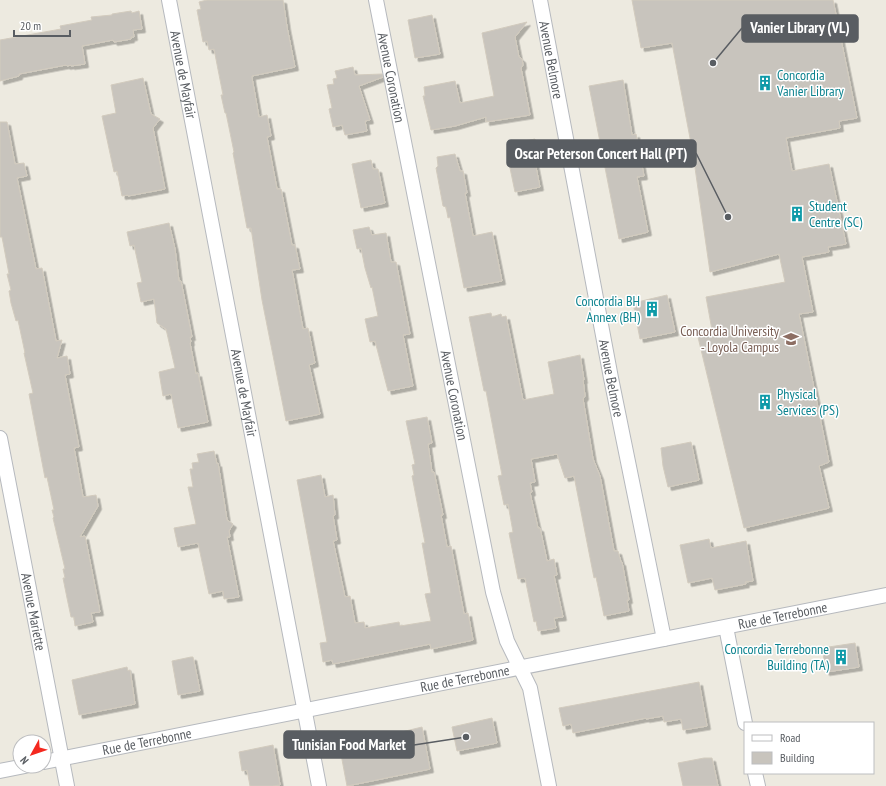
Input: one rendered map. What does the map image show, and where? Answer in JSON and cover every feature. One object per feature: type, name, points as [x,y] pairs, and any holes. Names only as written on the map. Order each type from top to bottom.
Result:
[{"type":"street","name":"Avenue de Mayfair","points":[[169,0],[319,786]]},
{"type":"street","name":"Avenue Coronation","points":[[376,0],[493,592],[507,641],[530,688],[549,786]]},
{"type":"street","name":"Avenue Belmore","points":[[540,0],[611,378],[664,639]]},
{"type":"street","name":"Avenue Mariette","points":[[0,438],[67,786]]},
{"type":"street","name":"Rue de Terrebonne","points":[[52,761],[886,595]]},
{"type":"street","points":[[726,627],[745,722]]},
{"type":"street","points":[[0,771],[12,768]]},
{"type":"street","points":[[755,774],[758,786]]},
{"type":"building","points":[[207,0],[283,0],[295,67],[252,76],[252,78],[259,117],[267,115],[271,136],[267,137],[277,189],[281,189],[292,245],[295,245],[300,269],[292,270],[303,329],[308,328],[315,363],[309,365],[320,414],[286,421],[262,300],[251,228],[247,228],[234,152],[221,95],[223,95],[214,49],[209,50],[207,41],[203,42],[197,10],[201,9],[199,2]]},
{"type":"building","points":[[632,0],[833,0],[857,118],[839,121],[840,128],[786,138],[792,171],[829,164],[846,244],[828,247],[829,252],[802,257],[813,312],[799,314],[829,462],[819,466],[829,508],[744,528],[697,333],[712,330],[706,297],[785,282],[779,254],[710,272],[693,154],[672,43],[641,48]]},
{"type":"building","points":[[131,11],[132,13],[139,11],[142,29],[133,30],[134,37],[131,37],[131,39],[114,42],[113,40],[82,46],[85,64],[71,66],[66,65],[19,74],[19,76],[0,81],[0,40],[61,29],[60,26],[92,20],[91,17]]},
{"type":"building","points":[[432,15],[440,54],[415,58],[408,20]]},
{"type":"building","points":[[527,22],[515,37],[519,57],[522,59],[523,65],[521,68],[530,115],[486,122],[486,117],[455,126],[431,130],[423,96],[425,96],[424,87],[455,81],[460,103],[494,96],[482,33]]},
{"type":"building","points":[[353,67],[355,75],[382,74],[383,77],[359,86],[370,120],[365,121],[367,131],[345,135],[342,125],[333,127],[329,109],[332,108],[327,85],[334,84],[333,79],[337,78],[335,71]]},
{"type":"building","points":[[143,78],[151,114],[160,119],[153,128],[165,189],[122,196],[117,171],[114,172],[102,116],[116,113],[111,85]]},
{"type":"building","points":[[623,80],[632,135],[636,134],[644,176],[637,177],[648,232],[619,239],[589,86]]},
{"type":"building","points":[[0,122],[7,122],[15,164],[24,163],[27,176],[17,178],[36,269],[42,268],[56,341],[62,340],[57,358],[67,356],[70,374],[65,375],[79,447],[74,448],[83,497],[96,495],[98,506],[80,537],[85,536],[100,612],[91,613],[93,622],[75,626],[74,617],[71,617],[63,578],[65,578],[63,569],[65,569],[53,518],[52,510],[54,510],[47,477],[45,478],[29,394],[33,393],[18,320],[16,321],[11,303],[9,291],[11,290],[7,274],[9,274],[2,237],[0,237]]},
{"type":"building","points":[[535,139],[539,159],[535,162],[540,187],[515,192],[510,168],[513,167],[508,144]]},
{"type":"building","points":[[455,154],[460,171],[463,171],[467,193],[465,193],[473,236],[492,232],[502,281],[464,288],[450,217],[448,218],[446,207],[443,206],[436,168],[438,166],[437,157]]},
{"type":"building","points":[[371,160],[373,169],[378,169],[385,203],[361,208],[352,164]]},
{"type":"building","points":[[169,223],[175,249],[179,281],[181,281],[192,337],[190,337],[190,343],[196,374],[198,373],[208,422],[178,428],[171,394],[163,396],[159,372],[175,368],[166,329],[157,323],[154,299],[141,302],[137,283],[142,282],[134,245],[130,246],[127,232]]},
{"type":"building","points":[[369,227],[372,235],[386,233],[391,262],[396,262],[410,334],[403,335],[413,386],[388,391],[375,341],[370,342],[365,319],[378,316],[372,287],[371,288],[365,268],[361,248],[357,249],[353,230]]},
{"type":"building","points":[[667,295],[675,332],[640,339],[633,303]]},
{"type":"building","points":[[491,313],[492,317],[501,314],[502,317],[506,316],[523,400],[554,394],[548,362],[580,355],[584,380],[585,396],[583,399],[593,459],[600,476],[614,551],[618,551],[622,562],[629,600],[627,600],[629,611],[604,616],[596,577],[594,578],[574,476],[565,478],[557,454],[531,459],[535,482],[530,483],[532,492],[530,493],[538,528],[540,528],[547,561],[554,559],[557,575],[554,576],[563,617],[554,618],[556,628],[538,631],[536,621],[534,622],[525,578],[518,579],[509,533],[513,532],[508,504],[504,505],[498,476],[502,475],[486,391],[484,391],[469,317]]},
{"type":"building","points":[[427,417],[432,443],[428,444],[432,472],[434,472],[443,515],[441,515],[447,547],[451,546],[464,614],[468,613],[473,640],[431,649],[430,644],[333,664],[332,660],[323,662],[320,643],[327,642],[297,480],[321,475],[325,497],[333,495],[335,515],[333,516],[337,540],[333,541],[345,597],[350,596],[355,623],[364,622],[365,628],[399,622],[400,626],[431,621],[425,594],[431,593],[422,543],[425,543],[412,476],[414,475],[412,465],[415,464],[406,421]]},
{"type":"building","points":[[691,442],[699,480],[668,487],[663,466],[661,448]]},
{"type":"building","points":[[214,451],[217,464],[218,463],[227,520],[233,524],[229,531],[230,537],[227,537],[239,597],[224,599],[223,591],[209,594],[198,543],[178,547],[174,528],[196,524],[188,487],[193,487],[190,469],[193,469],[192,463],[199,462],[197,454]]},
{"type":"building","points":[[709,539],[711,548],[746,541],[753,581],[745,582],[746,584],[715,590],[712,578],[688,583],[680,545]]},
{"type":"building","name":"Concordia Terrebonne Building (TA)","points":[[855,643],[859,667],[826,672],[822,648]]},
{"type":"building","points":[[193,657],[200,691],[178,695],[172,661]]},
{"type":"building","points":[[127,667],[128,671],[130,670],[135,704],[79,715],[72,680]]},
{"type":"building","points":[[699,682],[707,726],[683,730],[681,719],[664,722],[663,716],[573,733],[571,724],[563,726],[559,708]]},
{"type":"building","points":[[492,718],[497,743],[457,751],[452,727]]},
{"type":"building","points":[[422,727],[430,769],[347,786],[340,749],[386,740],[385,736]]},
{"type":"building","points":[[273,745],[280,785],[250,786],[247,770],[242,771],[239,752]]},
{"type":"building","points":[[712,758],[718,786],[683,786],[678,763]]},
{"type":"place","name":"Vanier Library (VL)","points":[[713,63]]},
{"type":"place","name":"Concordia Vanier Library","points":[[765,83]]},
{"type":"place","name":"Student Centre (SC)","points":[[797,214]]},
{"type":"place","name":"Oscar Peterson Concert Hall (PT)","points":[[728,217]]},
{"type":"place","name":"Concordia BH Annex (BH)","points":[[652,309]]},
{"type":"place","name":"Concordia University - Loyola Campus","points":[[791,339]]},
{"type":"place","name":"Physical Services (PS)","points":[[765,402]]},
{"type":"place","name":"Concordia Terrebonne Building (TA)","points":[[841,657]]},
{"type":"place","name":"Tunisian Food Market","points":[[466,737]]}]
